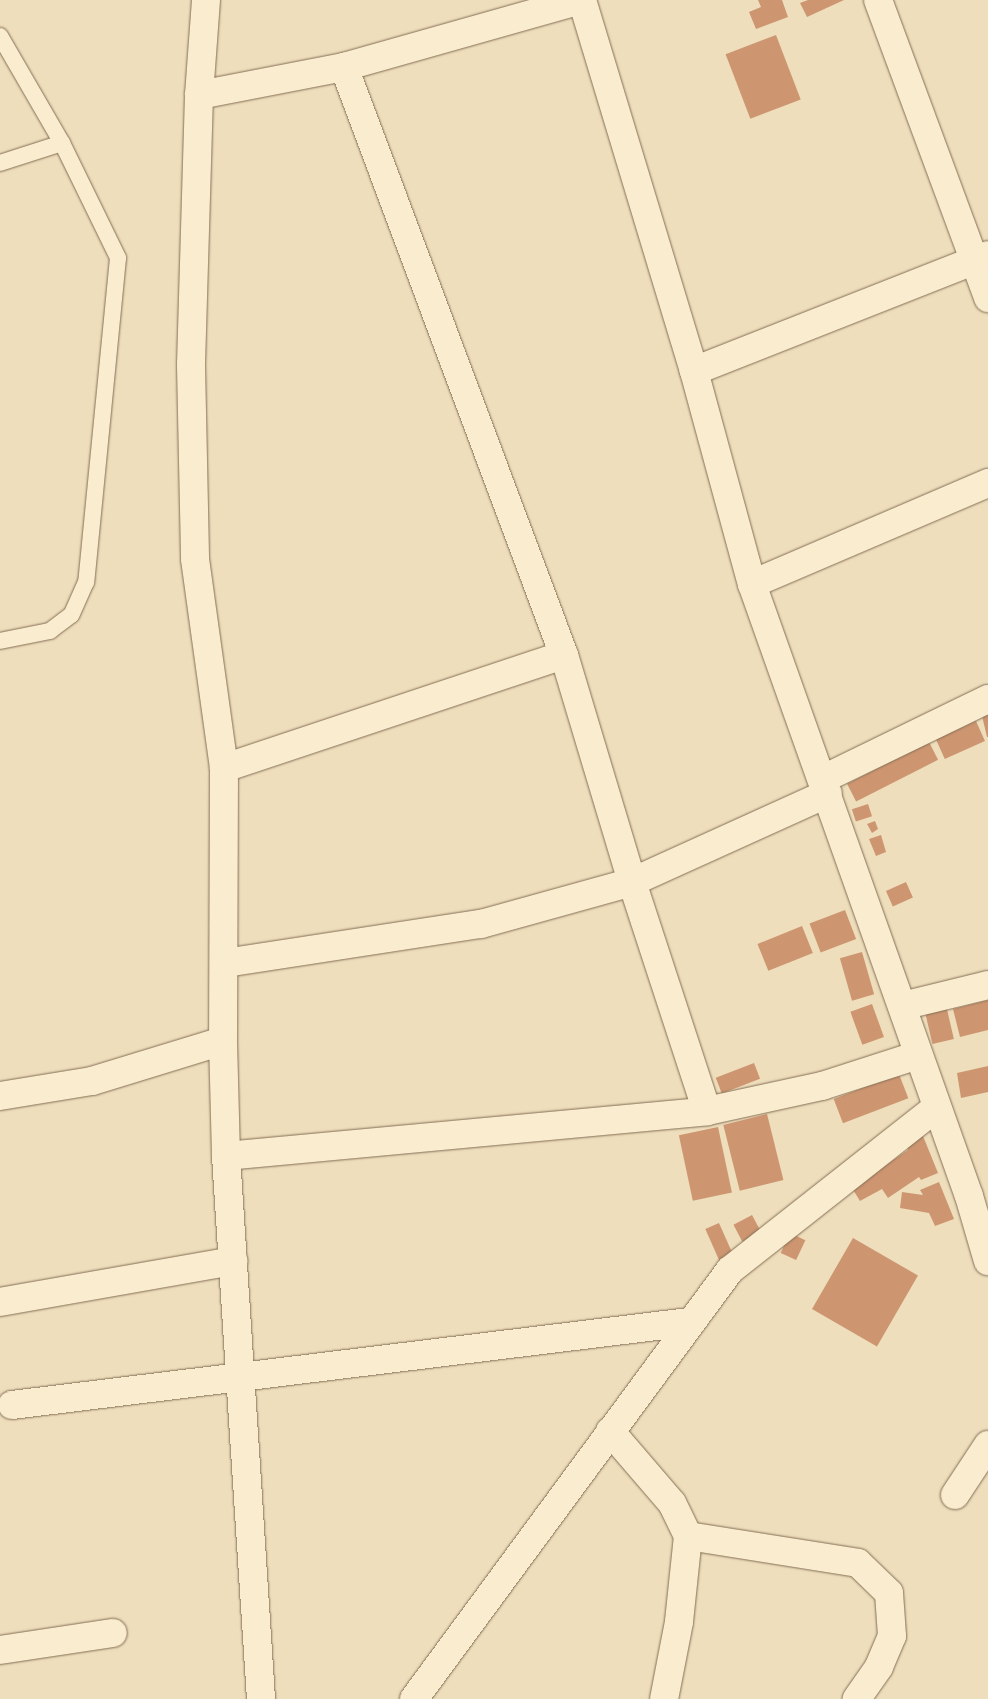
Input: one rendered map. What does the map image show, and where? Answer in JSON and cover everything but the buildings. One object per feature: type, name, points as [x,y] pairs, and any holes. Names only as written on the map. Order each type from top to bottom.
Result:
[{"type":"street","points":[[199,95],[344,67],[581,0],[694,371],[752,584],[826,786],[936,1108],[979,1194],[988,1261]]},
{"type":"street","points":[[878,0],[982,258],[988,298]]},
{"type":"street","points":[[203,5],[191,365],[194,559],[224,768],[225,963],[222,1041],[226,1156],[261,1699]]},
{"type":"street","points":[[344,67],[564,655],[632,882],[707,1111]]},
{"type":"street","points":[[694,371],[982,258]]},
{"type":"street","points":[[752,584],[988,483]]},
{"type":"street","points":[[224,768],[564,655]]},
{"type":"street","points":[[225,963],[481,924],[632,882],[826,786],[988,699]]},
{"type":"street","points":[[902,1006],[988,985]]},
{"type":"street","points":[[0,1096],[92,1081],[222,1041]]},
{"type":"street","points":[[226,1156],[707,1111],[822,1086],[918,1055]]},
{"type":"street","points":[[414,1699],[689,1322],[730,1270],[936,1108]]},
{"type":"street","points":[[0,1302],[233,1261]]},
{"type":"street","points":[[12,1405],[689,1322]]},
{"type":"street","points":[[610,1431],[672,1503],[688,1536],[679,1622],[665,1699]]},
{"type":"street","points":[[954,1495],[988,1445]]},
{"type":"street","points":[[688,1536],[858,1563],[889,1593],[892,1636],[879,1668],[857,1699]]},
{"type":"street","points":[[0,1650],[113,1633]]},
{"type":"lane","points":[[0,36],[62,143],[118,258],[86,582],[72,615],[50,632],[0,641]]},
{"type":"lane","points":[[0,162],[62,143]]}]
